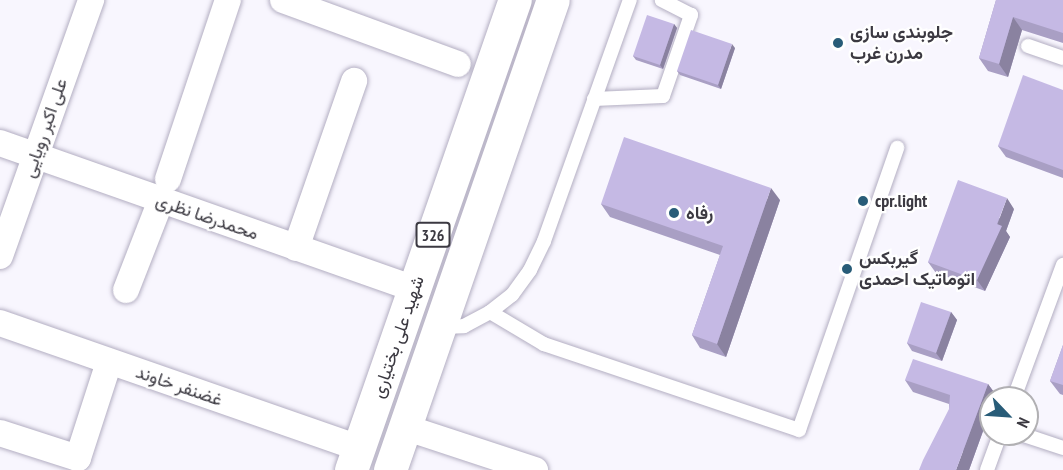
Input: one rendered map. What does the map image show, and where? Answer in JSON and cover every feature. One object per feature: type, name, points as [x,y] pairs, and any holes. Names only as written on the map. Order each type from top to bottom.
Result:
[{"type":"main road","name":"شهید علی بختیاری","points":[[355,459],[515,0]]},
{"type":"main road","name":"326","points":[[440,327],[553,0]]},
{"type":"main road","name":"شهید علی بختیاری","points":[[390,470],[440,327]]},
{"type":"street","name":"علی اکبر رویایی","points":[[0,256],[90,0]]},
{"type":"street","points":[[126,290],[165,189],[228,0]]},
{"type":"street","points":[[283,0],[340,10],[458,64]]},
{"type":"street","points":[[296,248],[354,81]]},
{"type":"street","name":"محمدرضا نظری","points":[[0,143],[36,156],[165,189],[296,248],[414,290]]},
{"type":"street","name":"غضنفر خاوند","points":[[0,323],[109,362],[355,459]]},
{"type":"street","points":[[0,433],[78,458],[109,362]]},
{"type":"street","points":[[404,428],[535,470]]},
{"type":"lane","points":[[440,327],[464,326],[490,312],[512,295],[544,241],[630,0]]},
{"type":"lane","points":[[594,99],[663,96],[691,15],[662,0]]},
{"type":"lane","points":[[1028,46],[1063,58]]},
{"type":"lane","points":[[490,312],[544,344],[798,430],[897,148]]},
{"type":"lane","points":[[1018,386],[1063,265]]},
{"type":"lane","points":[[1039,440],[1063,448]]},
{"type":"lane","points":[[987,470],[996,446]]},
{"type":"building","points":[[996,0],[1063,0],[1063,33],[1013,17],[999,64],[979,58]]},
{"type":"building","points":[[647,15],[674,24],[660,65],[633,56]]},
{"type":"building","points":[[691,30],[732,44],[718,85],[677,71]]},
{"type":"building","points":[[1023,75],[1063,90],[1063,170],[998,146]]},
{"type":"building","points":[[624,137],[771,188],[717,344],[692,335],[723,246],[601,204]]},
{"type":"building","points":[[958,180],[1007,198],[997,224],[1002,226],[977,280],[928,262]]},
{"type":"building","points":[[921,302],[951,312],[936,353],[907,343]]},
{"type":"building","points":[[1063,345],[1063,385],[1050,381]]},
{"type":"building","points":[[913,359],[988,384],[979,386],[979,408],[956,470],[919,470],[949,409],[950,395],[905,380]]},
{"type":"place","name":"جلوبندی سازی مدرن غرب","points":[[838,43]]},
{"type":"place","name":"cpr.light","points":[[863,201]]},
{"type":"place","name":"رفاه","points":[[674,213]]},
{"type":"place","name":"گیربکس اتوماتیک احمدی","points":[[847,269]]}]
